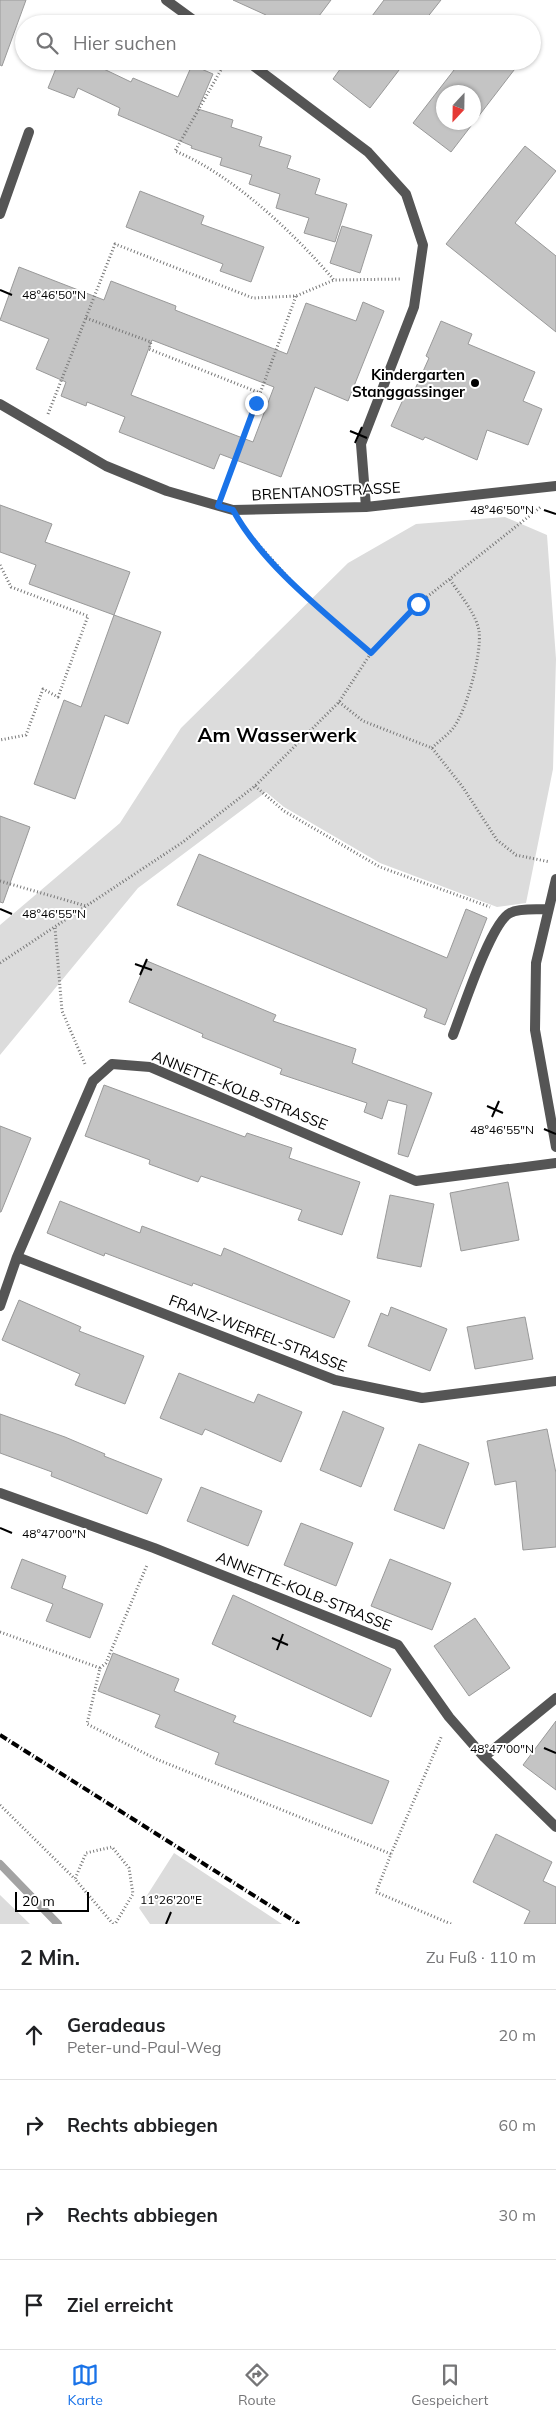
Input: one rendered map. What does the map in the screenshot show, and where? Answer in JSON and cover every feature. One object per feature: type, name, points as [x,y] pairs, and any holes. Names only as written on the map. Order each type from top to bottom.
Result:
[{"type":"street","points":[[166,0],[186,15]]},
{"type":"street","points":[[259,70],[368,152],[406,194],[423,245],[414,307],[361,444],[366,507]]},
{"type":"street","points":[[0,214],[29,132]]},
{"type":"street","name":"BRENTANOSTRASSE","points":[[0,404],[106,466],[167,491],[233,510],[366,507],[556,486]]},
{"type":"street","points":[[556,879],[536,963],[535,1030],[556,1147]]},
{"type":"street","points":[[453,1035],[492,936],[508,914],[518,911],[548,909]]},
{"type":"street","name":"ANNETTE-KOLB-STRASSE","points":[[0,1306],[17,1257],[93,1081],[112,1064],[150,1067],[416,1180],[556,1163]]},
{"type":"street","name":"FRANZ-WERFEL-STRASSE","points":[[17,1257],[335,1380],[422,1398],[556,1382]]},
{"type":"street","name":"ANNETTE-KOLB-STRASSE","points":[[0,1493],[154,1548],[398,1645],[449,1717],[484,1757],[556,1827]]},
{"type":"street","points":[[484,1757],[556,1698]]},
{"type":"path","points":[[221,70],[175,151],[188,156],[239,190],[277,220],[310,252],[334,280]]},
{"type":"path","points":[[43,429],[115,244],[253,298],[296,296],[334,280],[417,278]]},
{"type":"path","points":[[218,506],[296,296]]},
{"type":"path","points":[[86,318],[151,342],[149,349],[260,393]]},
{"type":"path","points":[[0,963],[183,842],[255,786],[339,702],[371,653],[418,604],[548,501]]},
{"type":"path","points":[[233,510],[244,532],[303,594],[371,653]]},
{"type":"path","points":[[0,565],[11,587],[88,616],[58,697],[44,689],[26,735],[0,740]]},
{"type":"path","points":[[432,748],[454,726],[470,694],[479,632],[470,611],[449,578]]},
{"type":"path","points":[[339,702],[363,721],[432,748],[462,786],[497,840],[516,855],[556,863]]},
{"type":"path","points":[[255,786],[284,811],[380,867],[508,914]]},
{"type":"path","points":[[0,881],[86,906]]},
{"type":"path","points":[[55,927],[62,1011],[93,1081]]},
{"type":"path","points":[[154,1548],[106,1663],[100,1668],[87,1724],[156,1759],[391,1854]]},
{"type":"path","points":[[0,1632],[100,1668]]},
{"type":"path","points":[[449,1717],[376,1892],[451,1924]]},
{"type":"path","points":[[0,1805],[76,1878],[114,1924],[132,1894],[129,1868],[112,1847],[86,1853],[76,1878]]},
{"type":"shaded area","points":[[505,517],[547,535],[556,659],[553,769],[526,903],[497,907],[380,863],[284,807],[266,792],[138,888],[0,1055],[0,925],[120,823],[181,728],[348,563],[416,524]]},
{"type":"shaded area","points":[[174,1853],[282,1924],[150,1924],[139,1908]]},
{"type":"shaded area","points":[[0,1895],[30,1924],[0,1924]]},
{"type":"building","points":[[0,0],[26,0],[21,15],[15,15],[15,30],[2,66],[0,65]]},
{"type":"building","points":[[233,0],[331,0],[320,15],[266,15]]},
{"type":"building","points":[[384,0],[441,0],[429,15],[373,15]]},
{"type":"building","points":[[55,70],[106,70],[131,82],[133,78],[178,97],[190,70],[204,70],[213,74],[198,109],[233,120],[231,127],[262,137],[259,146],[291,156],[287,168],[320,179],[315,194],[347,204],[335,242],[304,233],[309,218],[276,208],[280,194],[249,184],[252,175],[220,165],[222,158],[191,148],[192,146],[118,115],[120,108],[78,88],[74,98],[48,88]]},
{"type":"building","points":[[340,70],[399,70],[370,108],[333,79]]},
{"type":"building","points":[[454,70],[514,70],[481,113],[481,85],[442,85]]},
{"type":"building","points":[[436,93],[436,130],[468,130],[451,152],[413,123]]},
{"type":"building","points":[[525,146],[556,171],[515,223],[556,256],[556,332],[446,244]]},
{"type":"building","points":[[140,191],[204,216],[201,224],[264,247],[251,282],[220,271],[223,264],[126,227]]},
{"type":"building","points":[[342,226],[372,235],[360,273],[330,263]]},
{"type":"building","points":[[19,267],[104,300],[111,281],[176,306],[175,310],[287,354],[306,303],[356,321],[363,302],[384,311],[348,401],[315,387],[281,477],[220,454],[214,469],[119,432],[125,417],[87,402],[86,406],[61,396],[66,382],[36,369],[49,339],[0,320]],"holes":[[[152,340],[274,387],[253,442],[131,395]]]},
{"type":"building","name":"Kindergarten Stanggassinger","points":[[441,321],[472,334],[468,344],[535,372],[523,401],[542,409],[528,445],[487,430],[477,460],[425,437],[423,440],[391,426],[406,393],[412,396],[429,358],[426,356]]},
{"type":"building","points":[[0,505],[52,524],[45,542],[130,572],[114,615],[29,584],[36,565],[0,552]]},
{"type":"building","points":[[114,615],[161,632],[128,724],[105,715],[75,799],[34,784],[64,700],[81,707]]},
{"type":"building","points":[[0,816],[30,827],[3,903],[0,902]]},
{"type":"building","points":[[199,854],[447,958],[466,909],[487,918],[445,1025],[424,1017],[427,1009],[177,905]]},
{"type":"building","points":[[147,961],[276,1015],[273,1021],[356,1049],[352,1063],[432,1093],[408,1157],[398,1154],[407,1105],[388,1100],[382,1119],[364,1112],[367,1103],[280,1074],[282,1069],[202,1037],[203,1034],[129,1002]]},
{"type":"building","points":[[104,1085],[245,1137],[247,1133],[292,1148],[289,1158],[360,1182],[342,1235],[298,1220],[302,1210],[201,1176],[198,1182],[149,1164],[150,1160],[85,1136]]},
{"type":"building","points":[[0,1126],[31,1138],[1,1212],[0,1212]]},
{"type":"building","points":[[508,1182],[519,1240],[461,1251],[450,1193]]},
{"type":"building","points":[[390,1195],[434,1204],[421,1267],[377,1258]]},
{"type":"building","points":[[60,1201],[140,1233],[142,1226],[221,1256],[224,1248],[350,1301],[334,1338],[193,1283],[192,1286],[105,1253],[104,1256],[47,1233]]},
{"type":"building","points":[[19,1300],[81,1327],[79,1331],[144,1356],[125,1404],[75,1385],[80,1374],[2,1340]]},
{"type":"building","points":[[391,1307],[447,1329],[430,1371],[368,1346],[381,1313],[388,1316]]},
{"type":"building","points":[[525,1317],[533,1359],[475,1369],[467,1327]]},
{"type":"building","points":[[179,1373],[254,1403],[258,1394],[302,1412],[281,1462],[205,1429],[202,1435],[160,1418]]},
{"type":"building","points":[[343,1411],[384,1428],[361,1487],[320,1470]]},
{"type":"building","points":[[0,1414],[65,1437],[105,1454],[104,1456],[162,1479],[147,1514],[51,1476],[52,1472],[0,1453]]},
{"type":"building","points":[[547,1429],[556,1473],[556,1547],[523,1550],[516,1481],[495,1485],[487,1441]]},
{"type":"building","points":[[419,1444],[469,1463],[444,1529],[394,1510]]},
{"type":"building","points":[[201,1487],[262,1511],[248,1546],[187,1521]]},
{"type":"building","points":[[301,1523],[353,1543],[336,1586],[284,1565]]},
{"type":"building","points":[[22,1559],[66,1576],[62,1588],[103,1604],[90,1638],[46,1621],[53,1604],[11,1588]]},
{"type":"building","points":[[390,1559],[451,1583],[432,1630],[371,1606]]},
{"type":"building","points":[[233,1595],[391,1669],[371,1717],[212,1644]]},
{"type":"building","points":[[475,1618],[510,1668],[469,1696],[434,1646]]},
{"type":"building","points":[[113,1653],[179,1679],[174,1691],[236,1716],[233,1722],[389,1781],[372,1824],[215,1764],[219,1753],[155,1727],[160,1715],[98,1691]]},
{"type":"building","points":[[556,1721],[556,1790],[523,1765]]},
{"type":"building","points":[[496,1834],[552,1862],[543,1881],[556,1887],[556,1924],[524,1924],[530,1911],[473,1882]]},
{"type":"waterway","points":[[0,1864],[58,1924]]},
{"type":"railway","points":[[0,1735],[299,1924]]},
{"type":"place","name":"Kindergarten Stanggassinger","points":[[475,383]]},
{"type":"district","name":"Am Wasserwerk","points":[[277,734]]},
{"type":"route","points":[[256,403],[218,506],[233,510],[244,532],[303,594],[371,653],[418,604]]}]
